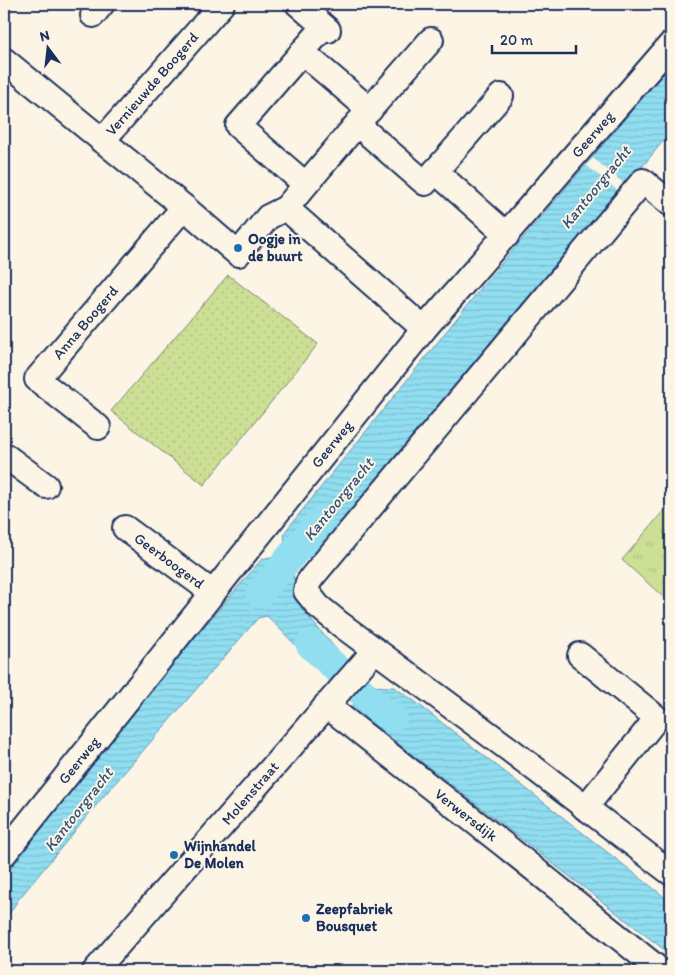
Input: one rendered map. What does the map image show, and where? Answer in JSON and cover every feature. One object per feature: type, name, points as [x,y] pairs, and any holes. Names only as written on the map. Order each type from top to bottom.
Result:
[{"type":"street","name":"Vernieuwde Boogerd","points":[[102,141],[222,4]]},
{"type":"street","points":[[298,4],[326,29],[302,52],[238,126],[305,184]]},
{"type":"street","points":[[4,60],[184,207],[238,254],[268,217],[286,208],[431,40]]},
{"type":"street","name":"Geerweg","points":[[4,854],[424,329],[671,44]]},
{"type":"street","points":[[302,52],[425,183],[501,96]]},
{"type":"street","points":[[435,171],[507,235]]},
{"type":"street","points":[[671,204],[644,181],[312,577],[306,591],[318,606],[340,624],[509,749],[671,873]]},
{"type":"street","name":"Anna Boogerd","points":[[98,427],[37,379],[184,207]]},
{"type":"street","points":[[286,208],[424,329]]},
{"type":"street","points":[[4,455],[46,486]]},
{"type":"street","name":"Geerboogerd","points":[[125,528],[213,593]]},
{"type":"street","points":[[332,699],[375,650]]},
{"type":"street","points":[[580,655],[657,718],[585,808]]},
{"type":"street","name":"Molenstraat","points":[[95,971],[332,699]]},
{"type":"street","name":"Verwersdijk","points":[[332,699],[503,844],[660,971]]},
{"type":"green space","points":[[228,275],[318,344],[204,485],[111,411]]},
{"type":"green space","points":[[671,502],[671,604],[622,560]]},
{"type":"water","points":[[671,65],[671,131],[627,186],[392,463],[315,557],[303,558],[285,542],[284,533],[490,277]]},
{"type":"water","points":[[274,556],[292,571],[304,612],[337,650],[342,666],[331,678],[323,673],[267,616],[258,618],[103,797],[18,900],[4,922],[4,877],[155,684],[262,559]]},
{"type":"water","points":[[366,686],[394,687],[413,700],[671,902],[671,955],[352,708],[355,699]]},
{"type":"pier","points":[[593,158],[627,186],[621,193],[586,165]]},
{"type":"waterway","name":"Kantoorgracht","points":[[260,593],[319,522]]},
{"type":"waterway","points":[[310,644],[392,718]]},
{"type":"place","name":"Oogje in de buurt","points":[[238,248]]},
{"type":"place","name":"Wijnhandel De Molen","points":[[174,855]]},
{"type":"place","name":"Zeepfabriek Bousquet","points":[[306,918]]}]
